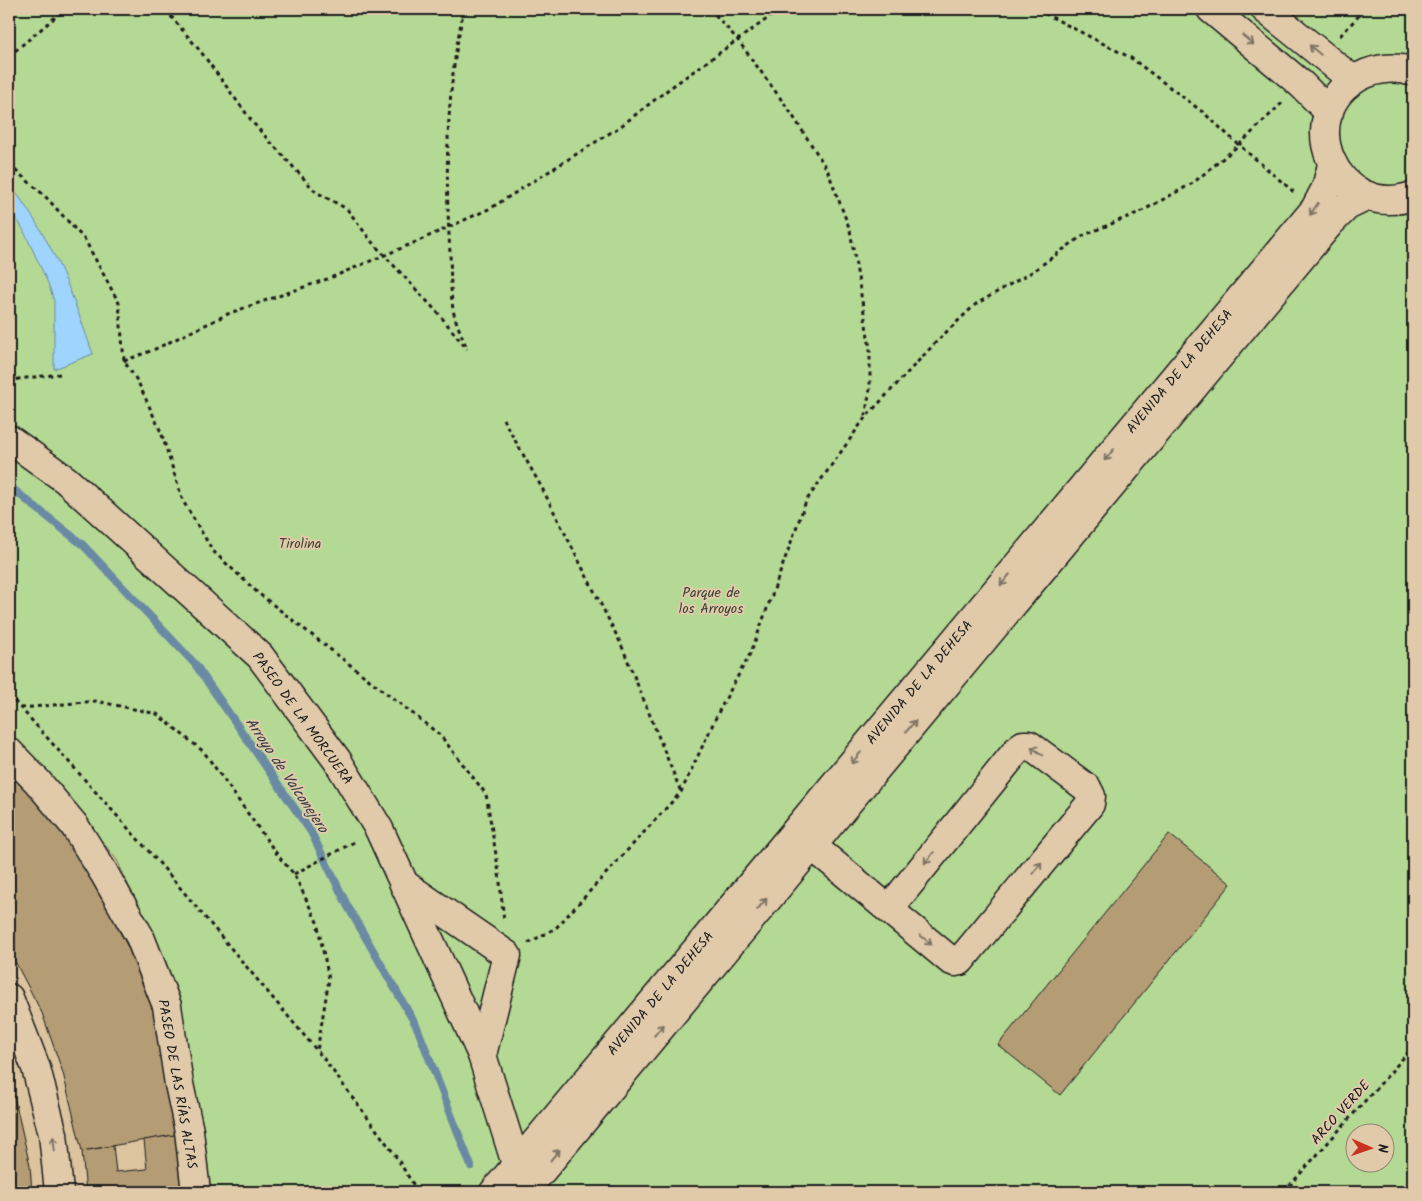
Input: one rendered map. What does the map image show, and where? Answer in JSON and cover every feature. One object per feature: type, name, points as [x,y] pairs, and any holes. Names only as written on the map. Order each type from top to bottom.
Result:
[{"type":"street","points":[[1211,9],[1301,84],[1329,112]]},
{"type":"street","points":[[1265,9],[1353,80]]},
{"type":"street","points":[[1412,71],[1390,68],[1370,71],[1353,80],[1338,94],[1329,112],[1325,130],[1326,148],[1332,165],[1341,178],[1353,189],[1368,196],[1385,200],[1403,199],[1413,196]]},
{"type":"street","name":"AVENIDA DE LA DEHESA","points":[[494,1192],[1315,210],[1326,188],[1332,165]]},
{"type":"street","name":"AVENIDA DE LA DEHESA","points":[[524,1192],[1330,223],[1347,206],[1368,196]]},
{"type":"street","name":"PASEO DE LA MORCUERA","points":[[9,439],[66,480],[260,656],[337,760],[378,829],[482,1055],[516,1164]]},
{"type":"street","points":[[811,845],[888,909],[950,960],[960,961],[1090,804],[1091,796],[1087,788],[1029,745],[1023,745],[888,909]]},
{"type":"street","name":"PASEO DE LAS RÍAS ALTAS","points":[[9,752],[38,781],[74,825],[140,937],[167,1006],[179,1084],[189,1131],[196,1192]]},
{"type":"street","points":[[404,884],[507,955],[482,1055]]},
{"type":"street","points":[[9,998],[36,1068],[53,1134],[59,1192]]},
{"type":"path","points":[[9,56],[65,9]]},
{"type":"path","points":[[167,9],[254,124],[316,192],[347,210],[372,242],[438,313],[467,349],[454,313],[446,162],[451,90],[464,9]]},
{"type":"path","points":[[710,9],[737,39],[789,110],[827,169],[850,230],[870,348],[870,389],[865,418]]},
{"type":"path","points":[[124,361],[153,350],[230,313],[330,278],[490,208],[621,126],[737,39],[782,9]]},
{"type":"path","points":[[9,164],[44,195],[85,240],[119,303],[124,361],[138,382],[161,432],[183,501],[214,552],[258,593],[440,735],[486,794],[499,873],[507,955],[556,928],[681,792],[719,711],[752,650],[806,501],[865,418],[939,339],[976,304],[1032,272],[1082,236],[1142,211],[1193,183],[1239,145],[1204,113],[1131,58],[1036,9]]},
{"type":"path","points":[[1405,9],[1413,16]]},
{"type":"path","points":[[9,382],[18,379],[60,374]]},
{"type":"path","points":[[503,419],[542,488],[621,644],[681,792]]},
{"type":"path","points":[[9,695],[161,865],[317,1051],[393,1152],[418,1192]]},
{"type":"path","points":[[21,708],[96,701],[157,714],[204,752],[279,857],[294,874],[317,922],[328,979],[317,1051]]},
{"type":"path","points":[[294,874],[378,829]]},
{"type":"path","name":"ARCO VERDE","points":[[1284,1192],[1413,1047]]},
{"type":"green space","name":"Parque de los Arroyos","points":[[9,9],[1413,9],[1413,1192],[203,1192],[171,979],[117,860],[37,760],[9,735]]},
{"type":"water","points":[[9,183],[36,222],[56,260],[73,299],[93,354],[54,369],[54,301],[48,283],[23,229],[9,207]]},
{"type":"building","points":[[9,766],[52,818],[93,881],[137,964],[163,1029],[180,1134],[82,1151],[63,1073],[42,1013],[9,950]]},
{"type":"building","points":[[1169,834],[1231,884],[1060,1095],[998,1045]]},
{"type":"building","points":[[9,1074],[30,1166],[32,1192],[9,1192]]},
{"type":"building","points":[[180,1134],[189,1192],[150,1192],[150,1188],[119,1192],[86,1192],[82,1151],[113,1146],[116,1172],[147,1169],[144,1140]]},
{"type":"waterway","name":"Arroyo de Valconejero","points":[[9,486],[83,545],[195,664],[311,832],[347,905],[417,1027],[471,1166]]},
{"type":"park label","name":"Tirolina","points":[[300,543]]}]
